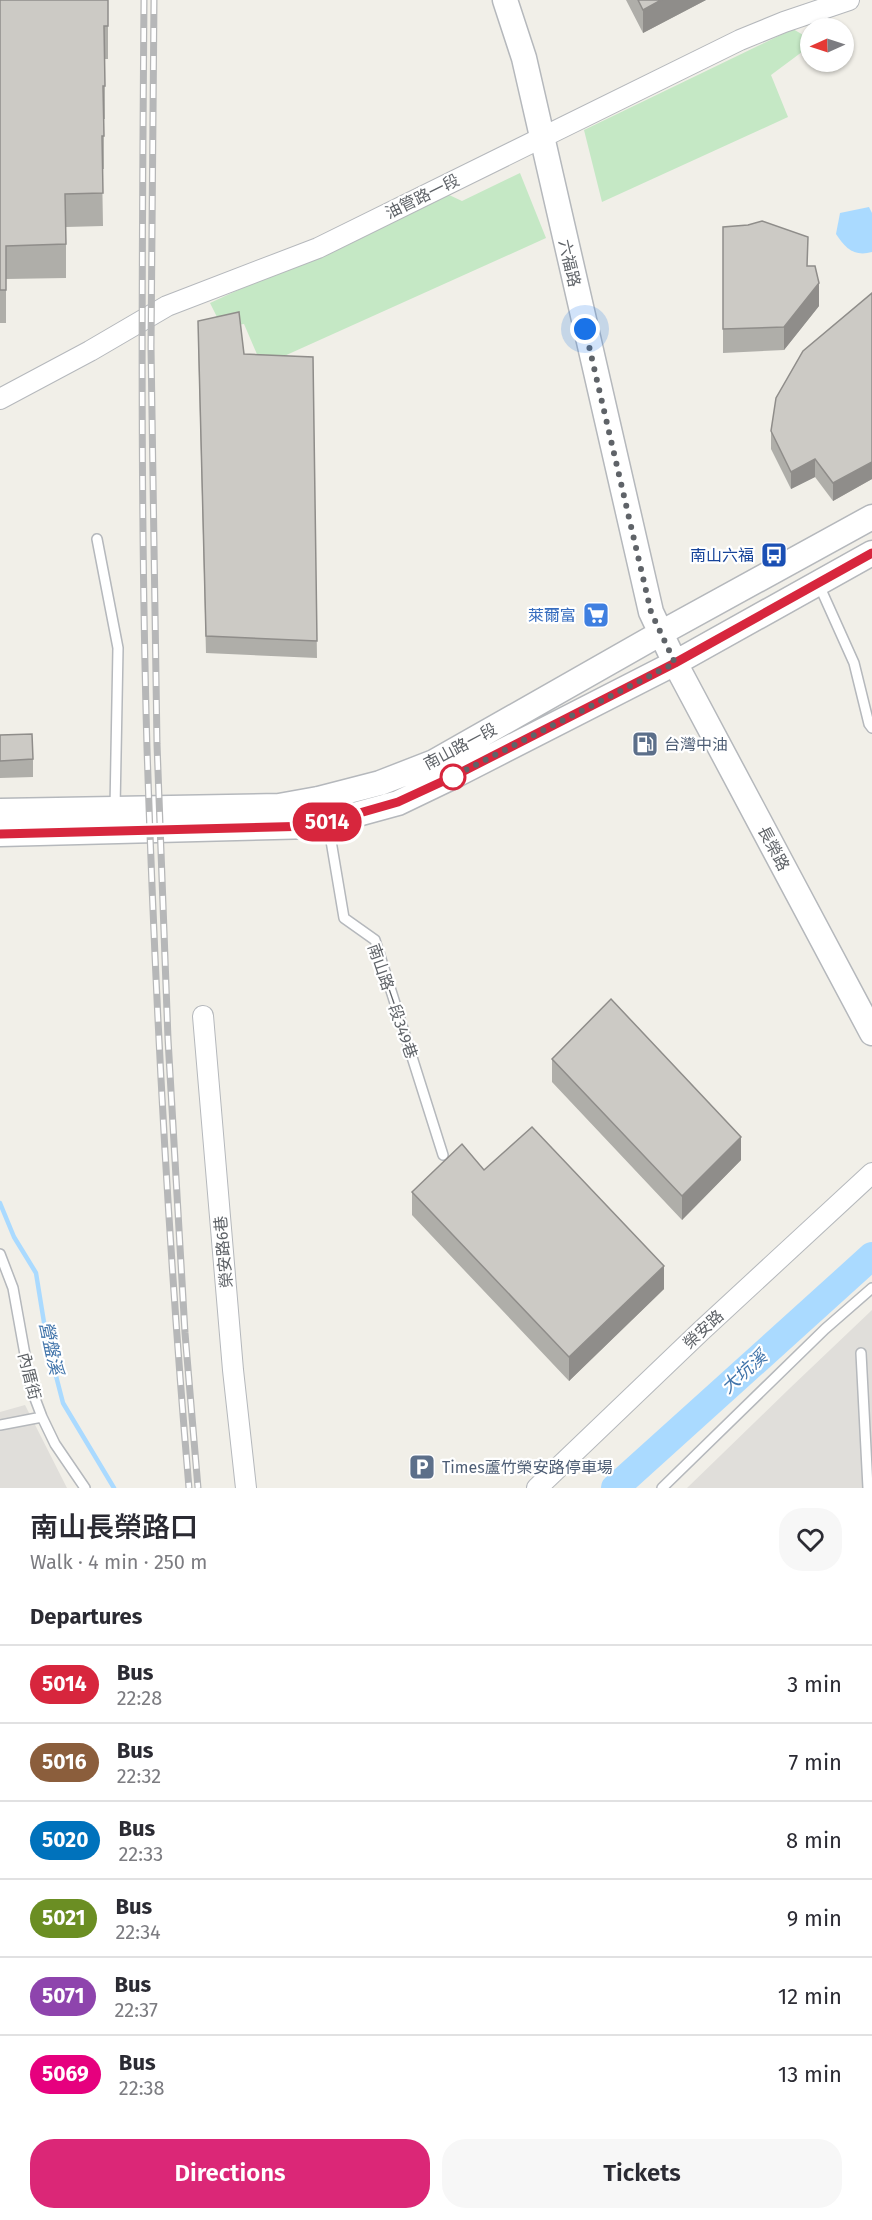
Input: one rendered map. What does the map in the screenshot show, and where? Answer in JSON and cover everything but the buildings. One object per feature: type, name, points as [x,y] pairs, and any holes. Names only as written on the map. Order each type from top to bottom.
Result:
[{"type":"street","name":"六福路","points":[[505,0],[524,58],[651,612],[675,663]]},
{"type":"street","name":"油管路一段","points":[[0,399],[90,351],[167,306],[318,248],[740,40],[849,0]]},
{"type":"street","name":"南山路一段","points":[[0,811],[279,806],[318,799],[380,783],[434,762],[872,517]]},
{"type":"street","name":"南山路一段","points":[[0,834],[314,826],[398,802],[450,778],[675,663],[872,553]]},
{"type":"street","name":"長榮路","points":[[675,663],[872,1033]]},
{"type":"street","name":"榮安路6巷","points":[[203,1016],[233,1370],[246,1488]]},
{"type":"street","name":"榮安路","points":[[537,1488],[700,1332],[872,1173]]},
{"type":"lane","points":[[97,539],[118,648],[115,809]]},
{"type":"lane","points":[[818,583],[854,663],[869,724],[872,728]]},
{"type":"lane","name":"南山路一段349巷","points":[[328,822],[344,918],[375,940],[443,1155]]},
{"type":"lane","name":"內厝街","points":[[0,1254],[13,1288],[31,1388],[55,1444],[85,1488]]},
{"type":"lane","points":[[662,1488],[825,1329],[872,1288]]},
{"type":"lane","points":[[861,1353],[868,1488]]},
{"type":"lane","points":[[0,1425],[42,1417]]},
{"type":"shaded area","points":[[872,1310],[872,1488],[687,1488],[789,1389]]},
{"type":"shaded area","points":[[25,1405],[67,1488],[0,1488],[0,1412]]},
{"type":"green space","points":[[793,29],[800,33],[800,53],[771,75],[788,117],[602,202],[584,130]]},
{"type":"green space","points":[[520,173],[546,238],[262,366],[244,324],[222,327],[210,303],[447,194],[462,201]]},
{"type":"water","points":[[869,207],[872,213],[872,252],[855,252],[847,247],[836,234],[840,213]]},
{"type":"waterway","name":"營盤溪","points":[[0,1203],[14,1237],[36,1273],[47,1341],[63,1403],[114,1488]]},
{"type":"waterway","name":"大坑溪","points":[[615,1488],[872,1256]]},
{"type":"railway","points":[[144,0],[142,468],[147,748],[163,1118],[189,1488]]},
{"type":"railway","points":[[154,0],[151,347],[157,744],[168,1039],[185,1333],[198,1488]]},
{"type":"bus line","name":"5014","points":[[0,834],[314,826],[398,802],[450,778],[675,663],[872,553]]},
{"type":"place","name":"南山六福","points":[[774,555]]},
{"type":"place","name":"萊爾富","points":[[596,615]]},
{"type":"place","name":"台灣中油","points":[[645,744]]},
{"type":"place","name":"Times蘆竹榮安路停車場","points":[[422,1467]]},
{"type":"route","points":[[453,777],[450,778],[675,663],[651,612],[585,329]]}]
